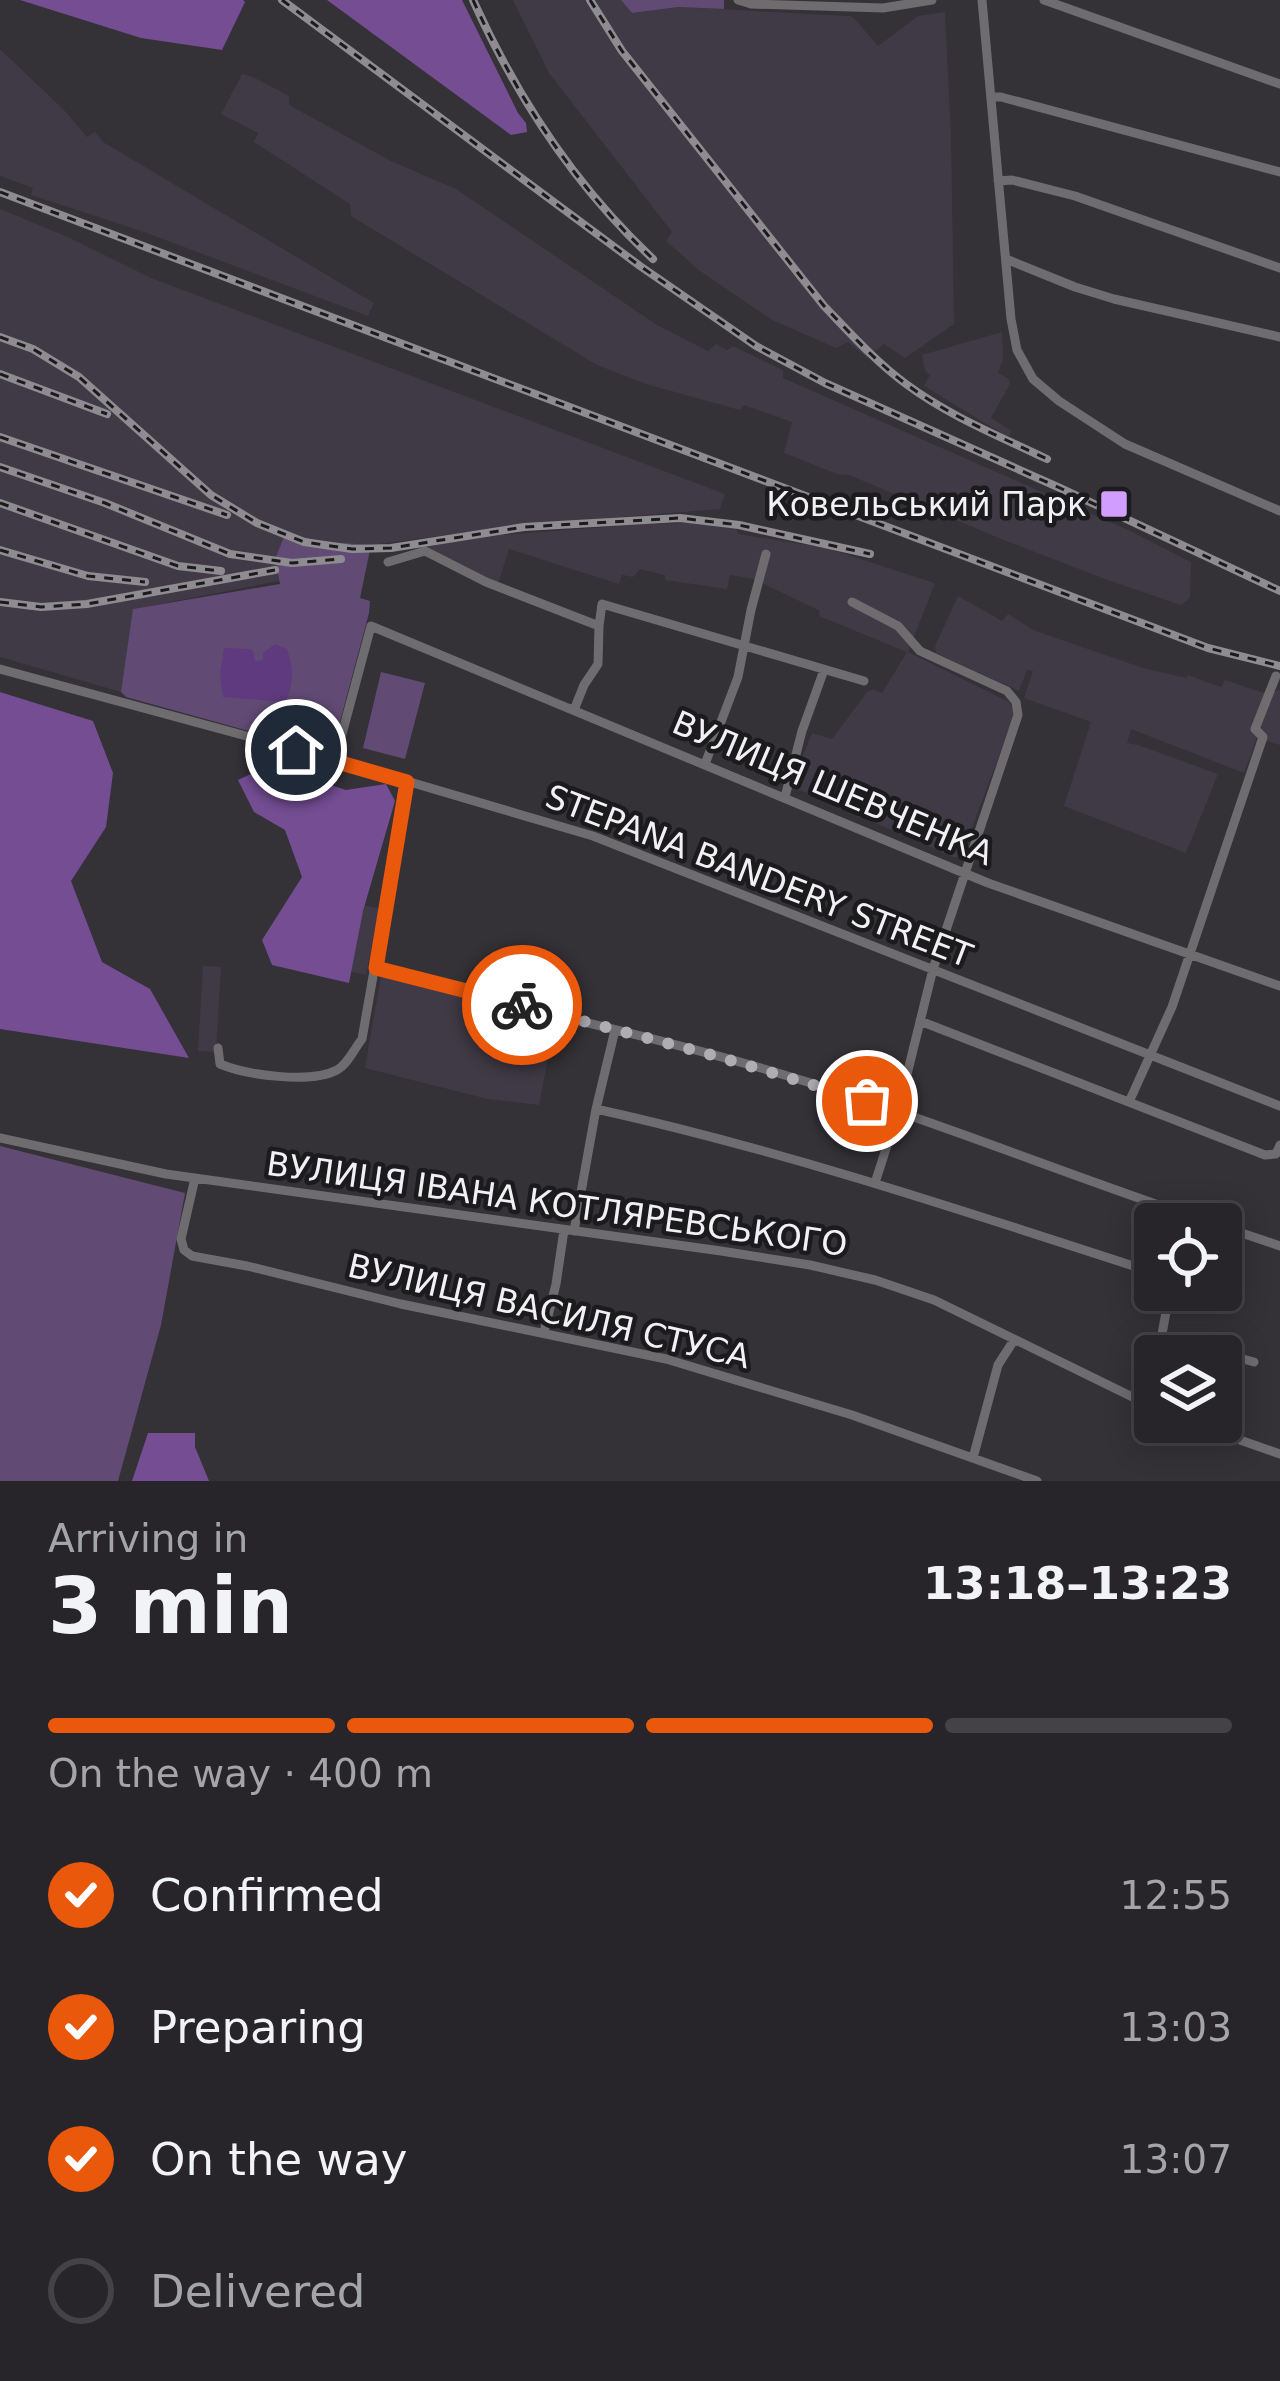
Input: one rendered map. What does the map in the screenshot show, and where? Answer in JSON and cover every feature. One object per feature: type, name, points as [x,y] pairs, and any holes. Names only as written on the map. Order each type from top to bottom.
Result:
[{"type":"street","points":[[737,0],[883,8],[932,0]]},
{"type":"street","points":[[982,0],[1016,350],[1033,379],[1125,444],[1280,511]]},
{"type":"street","points":[[1044,0],[1280,84]]},
{"type":"street","points":[[991,97],[1280,172]]},
{"type":"street","points":[[998,181],[1012,180],[1076,196],[1280,268]]},
{"type":"street","points":[[1006,259],[1114,299],[1280,337]]},
{"type":"street","points":[[388,562],[425,551],[486,582],[598,626]]},
{"type":"street","points":[[705,764],[738,677],[766,554]]},
{"type":"street","points":[[852,602],[898,626],[920,651],[1006,691],[1016,702],[1018,715],[933,970],[875,1183]]},
{"type":"street","points":[[574,710],[598,664],[602,604],[864,681]]},
{"type":"street","name":"ВУЛИЦЯ ШЕВЧЕНКА","points":[[334,760],[371,626],[964,873],[1280,986]]},
{"type":"street","name":"STEPANA BANDERY STREET","points":[[0,669],[593,836],[1280,1106]]},
{"type":"street","points":[[785,797],[824,670]]},
{"type":"street","points":[[1129,1102],[1172,1007],[1263,737],[1255,729],[1276,676]]},
{"type":"street","points":[[218,1048],[220,1064],[262,1076],[321,1075],[347,1062],[362,1039],[407,782]]},
{"type":"street","points":[[376,968],[788,1076],[898,1111],[1142,1203]]},
{"type":"street","points":[[920,1021],[1265,1155],[1276,1154],[1280,1144]]},
{"type":"street","points":[[544,1332],[615,1030]]},
{"type":"street","points":[[596,1109],[875,1183],[1134,1266]]},
{"type":"street","name":"ВУЛИЦЯ ІВАНА КОТЛЯРЕВСЬКОГО","points":[[0,1138],[195,1178],[810,1265],[934,1300],[1134,1399]]},
{"type":"street","name":"ВУЛИЦЯ ВАСИЛЯ СТУСА","points":[[195,1178],[181,1239],[192,1256],[666,1359],[849,1414],[1037,1481]]},
{"type":"street","points":[[1242,1233],[1280,1246]]},
{"type":"street","points":[[974,1458],[998,1365],[1013,1340]]},
{"type":"street","points":[[1242,1359],[1254,1362]]},
{"type":"street","points":[[1242,1441],[1277,1453],[1280,1436]]},
{"type":"shaded area","points":[[20,0],[245,2],[222,50],[141,38]]},
{"type":"shaded area","points":[[327,0],[462,0],[527,132],[511,135]]},
{"type":"shaded area","points":[[513,0],[621,0],[632,13],[678,7],[849,16],[878,46],[918,16],[945,12],[954,324],[905,358],[884,344],[867,358],[848,342],[836,348],[772,320],[700,271],[666,241],[672,232],[549,73]]},
{"type":"shaded area","points":[[621,0],[724,0],[724,9],[678,7],[632,13]]},
{"type":"shaded area","points":[[0,49],[87,137],[95,132],[103,142],[374,303],[368,316],[31,195],[33,188],[0,176]]},
{"type":"shaded area","points":[[242,74],[289,96],[289,105],[391,161],[456,189],[657,325],[708,351],[716,344],[727,350],[733,346],[783,370],[783,378],[1191,562],[1190,598],[1181,605],[1113,582],[784,453],[792,422],[744,405],[740,410],[646,384],[597,365],[351,216],[350,204],[254,142],[258,133],[221,114]]},
{"type":"shaded area","points":[[0,209],[151,278],[725,494],[720,509],[522,525],[371,545],[286,533],[275,559],[279,581],[134,609],[121,692],[0,657]]},
{"type":"shaded area","points":[[1002,332],[1003,359],[998,373],[1010,384],[991,418],[1012,431],[1008,437],[924,386],[930,375],[922,355]]},
{"type":"shaded area","points":[[643,524],[736,528],[738,534],[826,548],[935,583],[908,652],[1009,702],[1015,713],[961,857],[791,786],[812,733],[832,739],[867,692],[882,693],[907,652],[819,616],[820,611],[754,579],[730,575],[727,589],[665,580],[665,575],[640,569],[633,577],[622,575],[619,584],[509,549],[498,584],[421,547],[488,536]]},
{"type":"shaded area","points":[[286,532],[317,541],[371,545],[360,598],[370,601],[369,613],[329,749],[321,751],[121,692],[133,609],[280,584],[275,559]]},
{"type":"shaded area","points":[[958,596],[1002,621],[1008,614],[1033,630],[1143,668],[1188,675],[1221,687],[1225,680],[1264,693],[1280,690],[1280,745],[1257,738],[1244,773],[1131,729],[1127,743],[1218,774],[1186,853],[1064,806],[1091,722],[1024,698],[1033,671],[1027,670],[1019,691],[936,653]]},
{"type":"shaded area","points":[[275,644],[287,649],[291,662],[292,682],[285,702],[223,697],[224,648],[250,649],[255,661],[263,660],[263,653]]},
{"type":"shaded area","points":[[381,672],[425,683],[405,759],[363,748]]},
{"type":"shaded area","points":[[0,692],[93,721],[113,773],[106,827],[71,881],[102,962],[150,989],[189,1058],[0,1029]]},
{"type":"shaded area","points":[[270,765],[346,790],[386,784],[395,801],[363,911],[349,983],[272,965],[262,940],[302,877],[285,830],[254,812],[238,780]]},
{"type":"shaded area","points":[[361,905],[379,908],[366,975],[348,971]]},
{"type":"shaded area","points":[[203,966],[221,967],[216,1052],[198,1051]]},
{"type":"shaded area","points":[[381,976],[555,1022],[539,1105],[488,1099],[365,1068]]},
{"type":"shaded area","points":[[0,1146],[185,1193],[161,1325],[118,1481],[0,1481]]},
{"type":"shaded area","points":[[148,1433],[195,1433],[195,1447],[209,1481],[132,1481]]},
{"type":"railway","points":[[282,0],[640,266],[756,346],[825,383],[1280,591]]},
{"type":"railway","points":[[473,0],[528,106],[550,138],[598,201],[653,259]]},
{"type":"railway","points":[[590,0],[622,51],[824,306],[864,347],[939,406],[1047,459]]},
{"type":"railway","points":[[0,192],[1208,648],[1280,666]]},
{"type":"railway","points":[[0,337],[33,349],[79,377],[211,495],[257,523],[304,542],[352,549],[391,548],[524,527],[680,518],[739,525],[870,554]]},
{"type":"railway","points":[[0,374],[107,414]]},
{"type":"railway","points":[[0,437],[227,515]]},
{"type":"railway","points":[[0,467],[230,554],[292,563],[341,559]]},
{"type":"railway","points":[[0,503],[178,566],[221,571]]},
{"type":"railway","points":[[0,550],[88,576],[145,582]]},
{"type":"railway","points":[[0,602],[41,607],[87,604],[275,570]]},
{"type":"way so far","points":[[522,1005],[867,1101]]},
{"type":"place","name":"Ковельський Парк","points":[[1114,504]]},
{"type":"route","points":[[296,750],[407,782],[376,968],[522,1005]]}]
